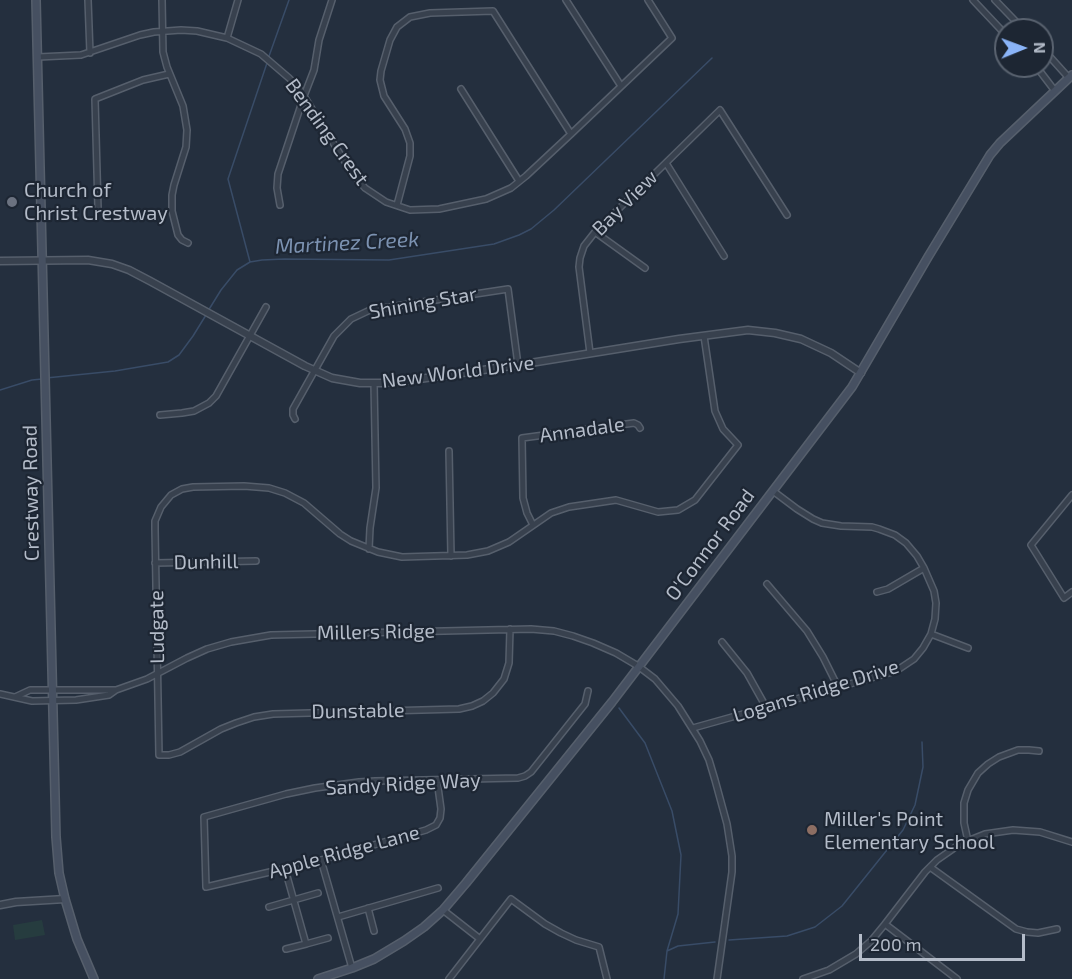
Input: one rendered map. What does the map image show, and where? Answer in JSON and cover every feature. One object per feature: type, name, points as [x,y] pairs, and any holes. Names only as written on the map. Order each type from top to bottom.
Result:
[{"type":"main road","name":"Crestway Road","points":[[36,0],[56,837],[59,873],[65,899],[77,939],[94,979]]},
{"type":"main road","name":"O'Connor Road","points":[[318,979],[374,959],[404,941],[424,927],[466,884],[570,754],[852,387],[981,168],[1000,143],[1070,77]]},
{"type":"street","points":[[88,0],[90,53]]},
{"type":"street","points":[[162,0],[163,52],[169,74],[183,106],[188,130],[186,147],[172,195],[172,211],[178,235],[188,243]]},
{"type":"street","points":[[227,38],[238,0]]},
{"type":"street","points":[[280,205],[277,188],[278,174],[314,70],[319,40],[332,0]]},
{"type":"street","points":[[566,0],[621,86]]},
{"type":"street","name":"Bending Crest","points":[[38,57],[90,53],[140,35],[163,31],[197,31],[227,38],[261,54],[290,78],[304,96],[352,173],[365,188],[386,202],[418,210],[466,204],[498,195],[519,181],[571,134],[672,38],[648,0]]},
{"type":"street","points":[[973,0],[994,22]]},
{"type":"street","points":[[995,0],[1012,18]]},
{"type":"street","points":[[397,206],[410,156],[410,143],[405,129],[384,96],[381,87],[381,71],[390,40],[397,27],[410,17],[430,13],[493,10],[571,134]]},
{"type":"street","points":[[1054,60],[1070,77]]},
{"type":"street","points":[[98,208],[95,99],[143,80],[169,74]]},
{"type":"street","points":[[1045,78],[1055,91]]},
{"type":"street","points":[[461,89],[519,181]]},
{"type":"street","name":"Bay View","points":[[590,353],[579,267],[584,246],[595,232],[720,110],[787,215]]},
{"type":"street","points":[[666,163],[724,256]]},
{"type":"street","points":[[595,232],[645,268]]},
{"type":"street","name":"New World Drive","points":[[0,261],[88,260],[112,264],[129,270],[314,370],[341,380],[374,383],[398,382],[748,330],[801,339],[823,349],[861,373]]},
{"type":"street","name":"Shining Star","points":[[295,419],[292,415],[293,409],[330,342],[351,319],[377,308],[508,289],[518,365]]},
{"type":"street","points":[[160,415],[188,412],[209,403],[221,388],[266,307]]},
{"type":"street","points":[[374,383],[376,488],[369,549],[402,557],[476,554],[499,548],[560,509],[610,500],[627,502],[658,512],[678,510],[695,500],[738,445],[718,421],[704,336]]},
{"type":"street","name":"Annadale","points":[[533,525],[523,498],[522,438],[634,423],[640,428]]},
{"type":"street","points":[[449,451],[451,556]]},
{"type":"street","name":"Ludgate","points":[[159,755],[156,521],[164,501],[177,491],[188,488],[244,486],[269,488],[304,502],[340,534],[369,549]]},
{"type":"street","name":"Logans Ridge Drive","points":[[693,728],[889,674],[903,668],[919,654],[931,634],[936,619],[936,603],[931,582],[912,549],[895,535],[872,527],[841,526],[805,515],[773,491]]},
{"type":"street","points":[[1072,495],[1031,545],[1064,598],[1072,592]]},
{"type":"street","name":"Dunhill","points":[[156,563],[256,561]]},
{"type":"street","points":[[877,592],[888,589],[924,568]]},
{"type":"street","points":[[767,584],[807,631],[838,687]]},
{"type":"street","name":"Dunstable","points":[[159,755],[180,752],[220,729],[254,717],[273,714],[459,709],[472,706],[493,693],[504,679],[510,657],[510,629]]},
{"type":"street","name":"Millers Ridge","points":[[0,694],[32,701],[80,700],[109,695],[116,690],[157,675],[207,649],[239,640],[271,635],[531,629],[554,631],[593,643],[616,653],[656,679],[693,728],[709,760],[727,824],[732,856],[732,872],[717,979]]},
{"type":"street","points":[[931,634],[968,648]]},
{"type":"street","points":[[722,642],[747,673],[766,707]]},
{"type":"street","points":[[80,689],[80,700]]},
{"type":"street","name":"Millers Ridge","points":[[15,697],[30,690],[116,690]]},
{"type":"street","name":"Sandy Ridge Way","points":[[206,887],[204,817],[286,794],[359,782],[437,780],[497,782],[518,778],[531,772],[585,704],[588,691]]},
{"type":"street","points":[[968,841],[964,823],[964,803],[968,790],[978,773],[999,757],[1018,750],[1039,751]]},
{"type":"street","name":"Apple Ridge Lane","points":[[206,887],[321,860],[426,830],[436,825],[440,818],[437,780]]},
{"type":"street","points":[[803,979],[819,977],[856,954],[871,941],[918,880],[948,851],[985,834],[1013,830],[1040,832],[1072,842]]},
{"type":"street","points":[[321,860],[352,968]]},
{"type":"street","points":[[930,867],[1016,929],[1038,933],[1057,929]]},
{"type":"street","points":[[285,869],[306,944]]},
{"type":"street","points":[[338,917],[438,888]]},
{"type":"street","points":[[269,907],[318,893]]},
{"type":"street","points":[[449,979],[511,898],[553,929],[576,940],[599,947],[607,979]]},
{"type":"street","points":[[0,905],[65,899]]},
{"type":"street","points":[[368,908],[374,931]]},
{"type":"street","points":[[442,910],[480,939]]},
{"type":"street","points":[[885,924],[957,979]]},
{"type":"street","points":[[286,949],[328,938]]},
{"type":"green space","points":[[42,920],[45,935],[15,940],[13,925]]},
{"type":"waterway","points":[[268,59],[289,0]]},
{"type":"waterway","name":"Martinez Creek","points":[[208,311],[237,270],[250,262],[284,259],[389,260],[494,244],[531,229],[554,210],[712,58]]},
{"type":"waterway","points":[[250,262],[228,179],[267,63]]},
{"type":"waterway","name":"Martinez Creek","points":[[46,378],[115,371],[168,362],[179,355],[206,315]]},
{"type":"waterway","name":"Martinez Creek","points":[[0,390],[42,379]]},
{"type":"waterway","points":[[619,708],[645,743],[672,811],[681,855],[678,914],[667,951],[664,979]]},
{"type":"waterway","points":[[729,940],[787,936],[815,927],[842,906],[903,830],[915,805],[923,767],[922,742]]},
{"type":"waterway","points":[[667,951],[678,946],[715,942]]},
{"type":"place","name":"Church of Christ Crestway","points":[[12,202]]},
{"type":"place","name":"Miller's Point Elementary School","points":[[812,830]]}]
